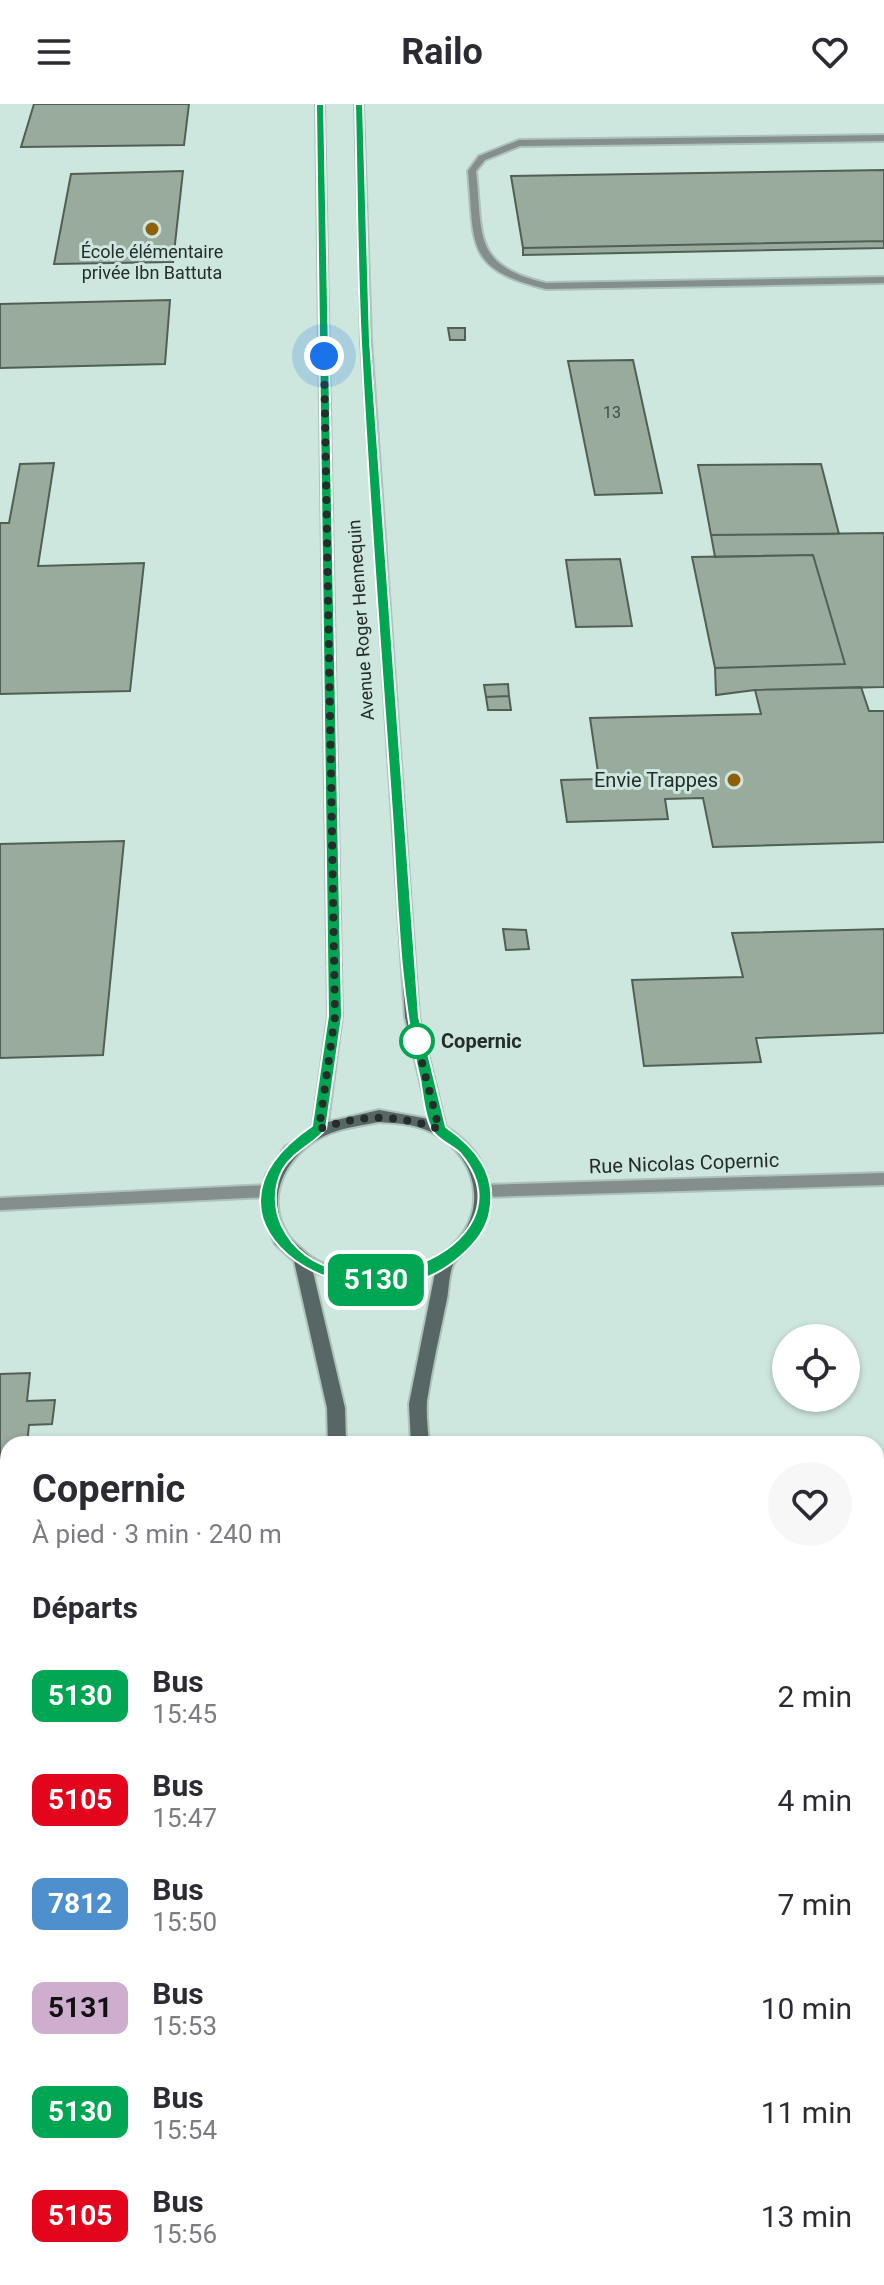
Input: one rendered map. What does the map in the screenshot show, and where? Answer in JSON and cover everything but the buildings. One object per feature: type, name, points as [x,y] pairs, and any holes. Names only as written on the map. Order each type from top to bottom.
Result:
[{"type":"street","name":"Avenue Roger Hennequin","points":[[319,1129],[335,1016],[320,104]]},
{"type":"street","name":"Avenue Roger Hennequin","points":[[359,104],[366,341],[412,1017],[439,1129]]},
{"type":"street","points":[[884,138],[519,143],[482,158],[472,171],[483,257],[517,280],[546,286],[884,280]]},
{"type":"street","points":[[379,1116],[411,1119],[439,1129],[463,1146],[478,1167],[485,1191],[482,1217],[468,1240],[446,1260],[412,1275],[373,1280],[335,1275],[302,1260],[281,1240],[269,1216],[268,1191],[277,1166],[294,1145],[319,1129],[348,1119],[379,1116]]},
{"type":"street","name":"Rue Nicolas Copernic","points":[[485,1191],[884,1179]]},
{"type":"street","points":[[0,1204],[268,1191]]},
{"type":"street","points":[[302,1260],[336,1408],[337,1436]]},
{"type":"street","points":[[420,1436],[418,1404],[446,1260]]},
{"type":"bus line","name":"5130","points":[[320,104],[335,1016],[319,1129],[294,1145],[277,1166],[268,1191],[269,1216],[281,1240],[302,1260],[335,1275],[373,1280],[412,1275],[446,1260],[468,1240],[482,1217],[485,1191],[478,1167],[463,1146],[439,1129],[412,1017],[366,341],[359,104]]},
{"type":"place","name":"École élémentaire privée Ibn Battuta","points":[[152,229]]},
{"type":"place","name":"Envie Trappes","points":[[734,780]]},
{"type":"place","name":"Copernic","points":[[417,1041]]},
{"type":"route","points":[[324,356],[335,1016],[319,1129],[348,1119],[379,1116],[411,1119],[439,1129],[414,1031],[417,1041]]}]
